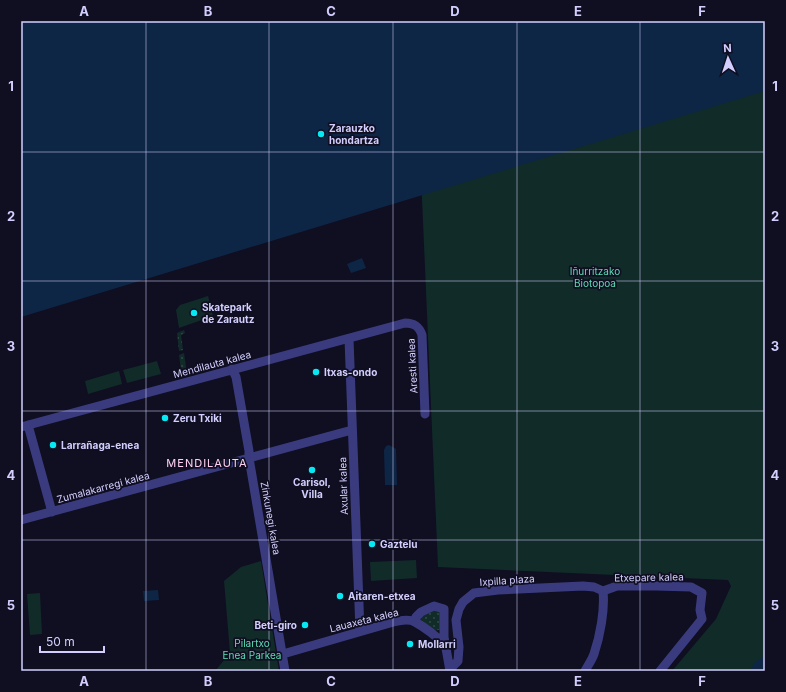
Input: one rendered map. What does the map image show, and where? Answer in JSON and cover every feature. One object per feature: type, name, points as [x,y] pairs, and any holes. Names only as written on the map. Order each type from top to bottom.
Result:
[{"type":"street","name":"Mendilauta kalea","points":[[25,426],[232,369],[409,323]]},
{"type":"street","name":"Aresti kalea","points":[[409,323],[418,327],[422,335],[425,414]]},
{"type":"street","name":"Axular kalea","points":[[349,339],[360,631]]},
{"type":"street","name":"Zinkunegi kalea","points":[[232,369],[236,377],[249,451],[285,671]]},
{"type":"street","points":[[25,426],[52,512]]},
{"type":"street","name":"Zumalakarregi kalea","points":[[21,520],[352,430]]},
{"type":"street","name":"Ixpilla plaza","points":[[450,670],[458,661],[459,647],[456,620],[459,608],[463,602],[474,593],[498,590],[583,586],[594,586],[603,591]]},
{"type":"street","name":"Etxepare kalea","points":[[603,591],[617,586],[691,587],[702,593],[700,610],[702,619],[660,671]]},
{"type":"street","points":[[585,671],[594,655],[604,604],[603,591]]},
{"type":"street","points":[[445,645],[436,635],[416,622],[415,619],[418,614],[434,606],[444,609],[445,645],[450,670]]},
{"type":"street","name":"Lauaxeta kalea","points":[[282,654],[399,621],[416,622]]},
{"type":"street","points":[[436,635],[444,628]]},
{"type":"green space","name":"Iñurritzako Biotopoa","points":[[765,37],[765,671],[672,671],[716,619],[731,586],[728,580],[438,567],[420,153]]},
{"type":"green space","name":"Skatepark de Zarautz","points":[[208,296],[213,316],[179,328],[176,310],[180,305]]},
{"type":"green space","points":[[184,330],[185,333],[181,335],[183,350],[179,351],[177,333]]},
{"type":"green space","points":[[184,353],[186,368],[181,370],[179,355]]},
{"type":"green space","points":[[157,361],[161,374],[127,383],[123,370]]},
{"type":"green space","points":[[119,371],[122,384],[88,394],[85,381]]},
{"type":"green space","points":[[416,560],[417,578],[371,581],[370,562]]},
{"type":"green space","name":"Pilartxo Enea Parkea","points":[[261,561],[279,671],[215,671],[230,653],[224,581],[241,567]]},
{"type":"green space","points":[[40,593],[42,634],[30,635],[27,594]]},
{"type":"green space","points":[[437,609],[441,610],[442,629],[433,630],[420,624],[421,616]]},
{"type":"water","name":"Zarauzko hondartza","points":[[21,21],[765,21],[765,91],[21,317]]},
{"type":"water","points":[[362,258],[366,268],[351,273],[347,264]]},
{"type":"water","points":[[389,445],[396,449],[397,485],[385,485],[384,450],[386,446]]},
{"type":"water","points":[[158,590],[159,600],[144,601],[143,591]]},
{"type":"water","points":[[765,656],[765,671],[750,671],[755,662]]},
{"type":"place","name":"Zarauzko hondartza","points":[[321,134]]},
{"type":"place","name":"Skatepark de Zarautz","points":[[194,313]]},
{"type":"place","name":"Itxas-ondo","points":[[316,372]]},
{"type":"place","name":"Zeru Txiki","points":[[165,418]]},
{"type":"place","name":"Larrañaga-enea","points":[[53,445]]},
{"type":"place","name":"Carisol, Villa","points":[[312,470]]},
{"type":"place","name":"Gaztelu","points":[[372,544]]},
{"type":"place","name":"Aitaren-etxea","points":[[340,596]]},
{"type":"place","name":"Beti-giro","points":[[305,625]]},
{"type":"place","name":"Mollarri","points":[[410,644]]},
{"type":"district","name":"MENDILAUTA","points":[[207,463]]}]
